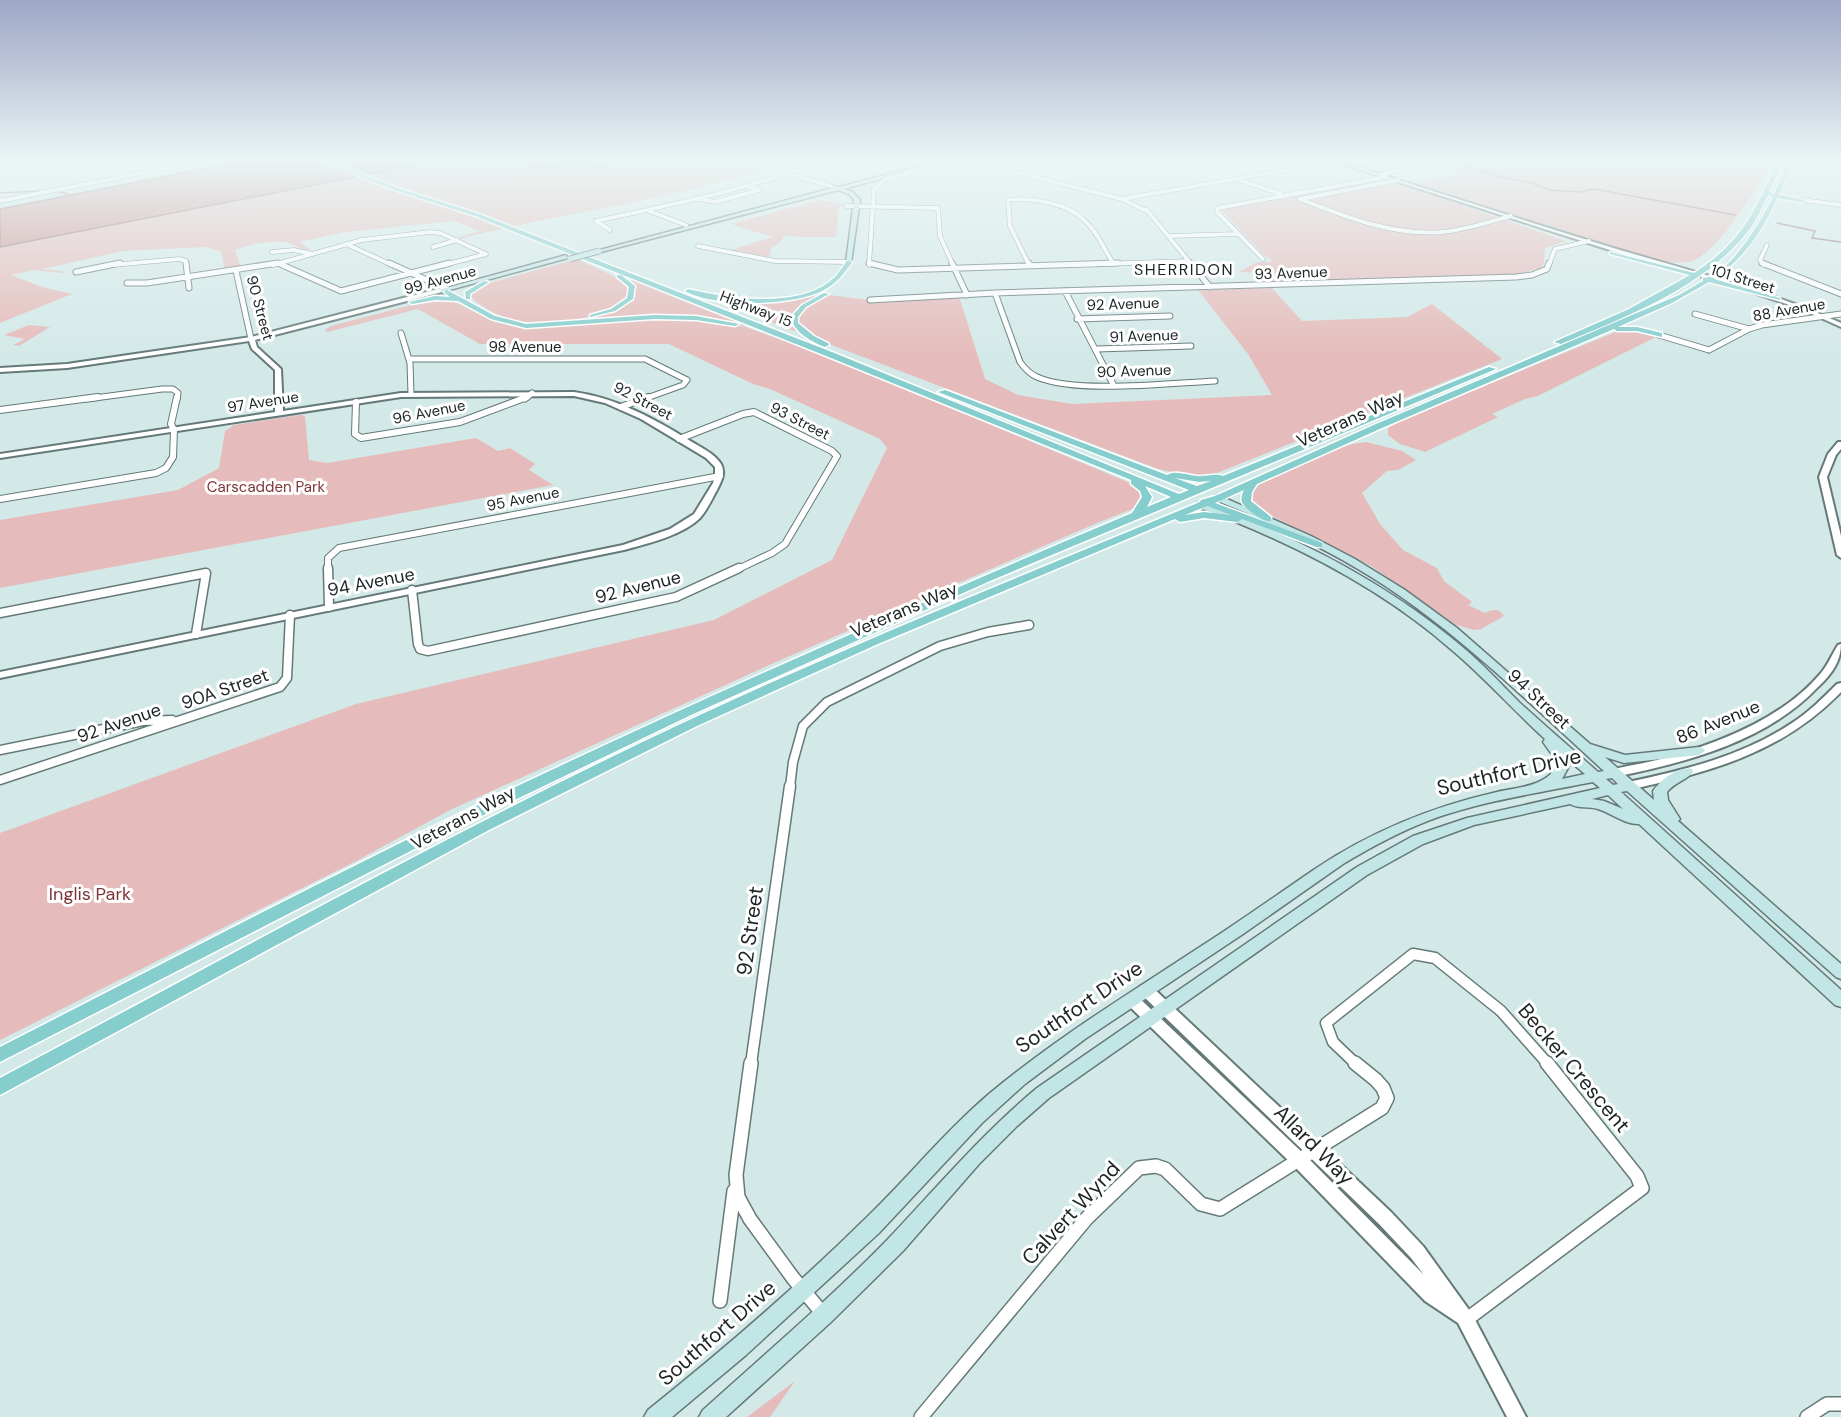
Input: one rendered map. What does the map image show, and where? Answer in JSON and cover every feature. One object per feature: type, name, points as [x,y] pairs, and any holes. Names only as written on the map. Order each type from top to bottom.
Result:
[{"type":"main road","name":"Highway 15","points":[[502,225],[800,342],[1020,434],[1115,471],[1189,496]]},
{"type":"main road","name":"Highway 15","points":[[512,225],[1135,466],[1189,496]]},
{"type":"main road","name":"99 Avenue","points":[[447,291],[686,225]]},
{"type":"main road","name":"99 Avenue","points":[[597,250],[693,225]]},
{"type":"main road","points":[[638,274],[705,297],[731,300],[774,300],[802,295],[828,286],[844,274],[849,262],[854,225]]},
{"type":"main road","name":"Veterans Way","points":[[0,1087],[315,916],[560,788],[704,718],[874,642],[1650,313],[1691,291],[1709,264],[1727,250],[1748,225]]},
{"type":"main road","name":"Veterans Way","points":[[0,1055],[298,900],[560,772],[824,650],[1124,520],[1189,496],[1229,476],[1322,437],[1566,338],[1676,285],[1722,270],[1749,244],[1759,225]]},
{"type":"main road","points":[[1650,313],[1649,310],[1700,277],[1725,256],[1727,250]]},
{"type":"main road","points":[[1612,253],[1778,299]]},
{"type":"main road","name":"99 Avenue","points":[[447,291],[568,258]]},
{"type":"main road","points":[[844,355],[802,332],[795,324],[794,317],[804,306],[836,288],[848,278],[852,265],[849,262]]},
{"type":"main road","points":[[447,291],[497,316],[522,323],[565,322],[597,315],[624,304],[630,299],[633,292],[629,282],[597,263]]},
{"type":"main road","points":[[1664,264],[1685,267],[1709,264]]},
{"type":"main road","points":[[1653,266],[1678,279],[1676,285]]},
{"type":"main road","points":[[1722,270],[1735,287]]},
{"type":"main road","points":[[464,299],[471,288],[486,282]]},
{"type":"main road","points":[[1691,291],[1735,287]]},
{"type":"main road","points":[[412,302],[441,298],[464,299],[493,318],[519,325],[556,325],[654,317],[696,318],[743,326],[800,342]]},
{"type":"main road","points":[[1636,318],[1641,326],[1660,334]]},
{"type":"main road","points":[[1599,334],[1625,328],[1660,334]]},
{"type":"main road","points":[[1020,434],[1066,448],[1189,496],[1207,500],[1319,545]]},
{"type":"main road","points":[[1019,582],[1023,576],[1189,496],[1207,500],[1317,442],[1322,437]]},
{"type":"main road","points":[[1135,466],[1188,478],[1229,476]]},
{"type":"main road","points":[[1115,471],[1141,486],[1147,497],[1142,508],[1124,520]]},
{"type":"main road","points":[[1255,481],[1248,488],[1246,502],[1268,519]]},
{"type":"main road","name":"94 Street","points":[[1207,500],[1268,519],[1319,545],[1393,586],[1453,630],[1841,973]]},
{"type":"main road","name":"94 Street","points":[[1207,500],[1237,519],[1311,551],[1386,594],[1459,649],[1533,722],[1597,777],[1841,1000]]},
{"type":"main road","points":[[1158,523],[1204,515],[1237,519]]},
{"type":"main road","points":[[1533,722],[1555,749],[1563,766],[1558,775],[1540,788]]},
{"type":"main road","points":[[1574,736],[1598,751],[1624,759],[1699,751]]},
{"type":"main road","points":[[1687,772],[1665,783],[1660,796],[1667,812],[1690,841]]},
{"type":"main road","name":"Southfort Drive","points":[[655,1417],[803,1291],[874,1224],[950,1142],[1013,1083],[1242,927],[1269,906],[1373,840],[1403,826],[1465,804],[1614,773]]},
{"type":"main road","name":"86 Avenue","points":[[1610,790],[1628,786]]},
{"type":"main road","name":"Southfort Drive","points":[[710,1417],[824,1315],[896,1244],[973,1158],[1011,1120],[1059,1081],[1362,871],[1398,850],[1472,821],[1610,790]]},
{"type":"main road","points":[[1533,806],[1589,802],[1625,813],[1650,827]]},
{"type":"street","points":[[601,225],[610,230]]},
{"type":"street","points":[[871,225],[868,264],[874,268],[892,270],[1189,261]]},
{"type":"street","points":[[939,225],[940,236],[967,294]]},
{"type":"street","points":[[1010,225],[1012,235],[1030,266]]},
{"type":"street","points":[[1088,225],[1113,263]]},
{"type":"street","points":[[1159,225],[1210,287]]},
{"type":"street","points":[[1230,225],[1263,259]]},
{"type":"street","points":[[1379,225],[1419,232],[1452,231],[1475,225]]},
{"type":"street","name":"101 Street","points":[[1537,225],[1653,266],[1778,299],[1841,325]]},
{"type":"street","name":"101 Street","points":[[1538,225],[1700,277]]},
{"type":"street","points":[[127,283],[188,278],[280,264],[346,244],[376,238],[433,232],[457,240],[486,254],[411,275],[340,291],[280,264]]},
{"type":"street","points":[[1168,236],[1238,234]]},
{"type":"street","points":[[433,247],[457,240]]},
{"type":"street","name":"93 Avenue","points":[[870,300],[994,293],[1516,277],[1533,275],[1547,269],[1555,249],[1589,241]]},
{"type":"street","points":[[346,244],[447,291]]},
{"type":"street","name":"88 Avenue","points":[[1767,245],[1760,260],[1762,264],[1841,294]]},
{"type":"street","points":[[698,246],[760,260],[803,263],[849,262]]},
{"type":"street","points":[[272,252],[294,250],[312,254]]},
{"type":"street","points":[[76,272],[121,263],[179,259],[186,261],[189,288]]},
{"type":"street","name":"90 Street","points":[[236,271],[254,348],[279,369],[279,414]]},
{"type":"street","points":[[1823,287],[1841,285]]},
{"type":"street","name":"101 Street","points":[[1735,287],[1841,330]]},
{"type":"street","name":"99 Avenue","points":[[0,372],[64,370],[252,341],[412,302],[447,291]]},
{"type":"street","name":"99 Avenue","points":[[252,341],[447,291]]},
{"type":"street","points":[[1065,291],[1077,319],[1097,349],[1113,384]]},
{"type":"street","name":"90 Avenue","points":[[994,293],[1019,360],[1027,372],[1036,377],[1054,383],[1215,381]]},
{"type":"street","points":[[1695,314],[1749,329]]},
{"type":"street","name":"88 Avenue","points":[[1660,334],[1709,350],[1749,329],[1841,314]]},
{"type":"street","name":"92 Avenue","points":[[1077,319],[1170,316]]},
{"type":"street","points":[[400,333],[405,339],[409,359],[413,389],[411,394]]},
{"type":"street","name":"91 Avenue","points":[[1097,349],[1191,346]]},
{"type":"street","name":"98 Avenue","points":[[409,359],[642,359],[663,366],[685,377],[687,381],[621,407]]},
{"type":"street","points":[[0,410],[169,388],[178,393],[171,424],[174,430],[173,457],[166,468],[156,473],[0,499]]},
{"type":"street","name":"97 Avenue","points":[[0,456],[411,394],[532,393]]},
{"type":"street","name":"92 Street","points":[[532,393],[590,395],[621,407],[714,459],[719,467],[720,476]]},
{"type":"street","name":"96 Avenue","points":[[356,402],[355,434],[361,438],[460,422],[524,400],[532,393]]},
{"type":"street","name":"93 Street","points":[[679,439],[751,412],[761,414],[836,454]]},
{"type":"street","points":[[1841,444],[1832,454],[1823,477],[1841,555]]},
{"type":"street","name":"92 Avenue","points":[[412,590],[418,644],[424,651],[438,651],[676,597],[772,553],[787,542],[836,454]]},
{"type":"street","name":"95 Avenue","points":[[329,607],[328,558],[332,552],[343,547],[720,476]]},
{"type":"street","name":"94 Avenue","points":[[0,675],[612,550],[645,541],[696,517],[720,476]]},
{"type":"street","points":[[0,613],[205,573],[208,574],[196,634]]},
{"type":"street","name":"90A Street","points":[[178,720],[268,692],[283,684],[287,678],[290,615]]},
{"type":"street","points":[[827,702],[940,646],[988,632],[1029,625]]},
{"type":"street","name":"86 Avenue","points":[[1614,773],[1699,751],[1760,726],[1790,708],[1824,674],[1841,647]]},
{"type":"street","name":"86 Avenue","points":[[1628,786],[1729,759],[1777,737],[1813,714],[1841,686]]},
{"type":"street","name":"92 Street","points":[[720,1301],[793,762],[802,726],[827,702]]},
{"type":"street","name":"92 Avenue","points":[[0,750],[143,720],[178,720]]},
{"type":"street","name":"92 Avenue","points":[[0,780],[178,720]]},
{"type":"street","name":"Becker Crescent","points":[[1314,1150],[1382,1108],[1387,1098],[1379,1083],[1334,1043],[1326,1030],[1326,1023],[1408,956],[1422,954],[1435,958],[1501,1011],[1533,1046],[1637,1176],[1642,1188],[1466,1320]]},
{"type":"street","name":"Allard Way","points":[[1139,995],[1314,1150],[1417,1252],[1466,1320],[1517,1417]]},
{"type":"street","name":"Allard Way","points":[[1158,1013],[1431,1294],[1466,1320]]},
{"type":"street","name":"Calvert Wynd","points":[[921,1417],[1087,1218],[1139,1168],[1156,1166],[1165,1168],[1201,1204],[1214,1209],[1226,1207],[1314,1150]]},
{"type":"street","name":"92 Street","points":[[736,1175],[738,1197],[750,1219],[803,1291],[824,1315]]},
{"type":"street","points":[[1807,1417],[1821,1406],[1834,1402],[1841,1404]]},
{"type":"green space","points":[[111,225],[413,225],[345,232],[299,242],[311,250],[284,242],[247,246],[235,250],[241,268],[225,270],[221,252],[207,247],[123,251],[42,269],[67,272],[64,273],[33,270],[11,275],[42,287],[72,294],[0,323],[0,247]]},
{"type":"green space","points":[[464,225],[519,225],[457,238],[479,231]]},
{"type":"green space","points":[[735,225],[837,225],[836,237],[785,235],[780,243],[771,248],[769,257],[731,250],[772,237]]},
{"type":"green space","points":[[1235,225],[1520,225],[1566,241],[1545,248],[1544,263],[1541,268],[1515,275],[1266,283],[1257,273],[1239,272],[1257,262],[1272,260],[1264,255]]},
{"type":"green space","points":[[1546,225],[1731,225],[1715,244],[1692,261],[1680,263],[1659,261]]},
{"type":"green space","points":[[577,259],[624,281],[630,290],[623,301],[610,309],[576,320],[538,323],[504,317],[482,306],[469,295],[469,292],[486,284]]},
{"type":"green space","points":[[632,280],[747,326],[700,317],[585,320],[629,303],[634,295]]},
{"type":"green space","points":[[1272,288],[1302,321],[1407,317],[1432,304],[1502,359],[1217,473],[1191,476],[1158,469],[721,303],[829,295],[870,300],[959,296],[985,379],[1018,395],[1072,404],[1272,395],[1248,354],[1198,290]]},
{"type":"green space","name":"Inglis Park","points":[[430,300],[453,301],[495,322],[517,326],[679,318],[743,326],[832,358],[1130,483],[1136,486],[1143,496],[1135,508],[776,662],[450,810],[358,860],[0,1040],[0,833],[356,704],[714,620],[832,560],[887,448],[880,439],[770,389],[753,384],[669,344],[480,344],[418,309],[327,332],[325,330],[331,326]]},
{"type":"green space","points":[[29,325],[50,327],[19,346],[13,345],[25,339],[4,335]]},
{"type":"green space","points":[[1631,329],[1658,336],[1538,396],[1525,399],[1492,414],[1498,417],[1425,452],[1400,444],[1388,435],[1388,428],[1406,418],[1618,331]]},
{"type":"green space","name":"Carscadden Park","points":[[305,416],[309,460],[327,463],[476,438],[498,451],[510,448],[535,464],[529,470],[553,485],[0,588],[0,520],[178,490],[219,468],[225,431],[234,425]]},
{"type":"green space","points":[[1366,442],[1402,451],[1416,460],[1398,470],[1387,471],[1362,493],[1380,524],[1403,550],[1437,568],[1444,581],[1472,602],[1468,605],[1485,613],[1498,610],[1504,616],[1481,629],[1474,630],[1456,625],[1371,566],[1260,510],[1252,501],[1252,490],[1261,483],[1347,445]]},
{"type":"green space","points":[[795,1381],[770,1417],[747,1417]]},
{"type":"shaded area","points":[[0,225],[111,225],[0,247]]},
{"type":"waterway","points":[[1787,225],[1815,231],[1812,238],[1841,242]]},
{"type":"district","name":"SHERRIDON","points":[[1184,269]]}]
